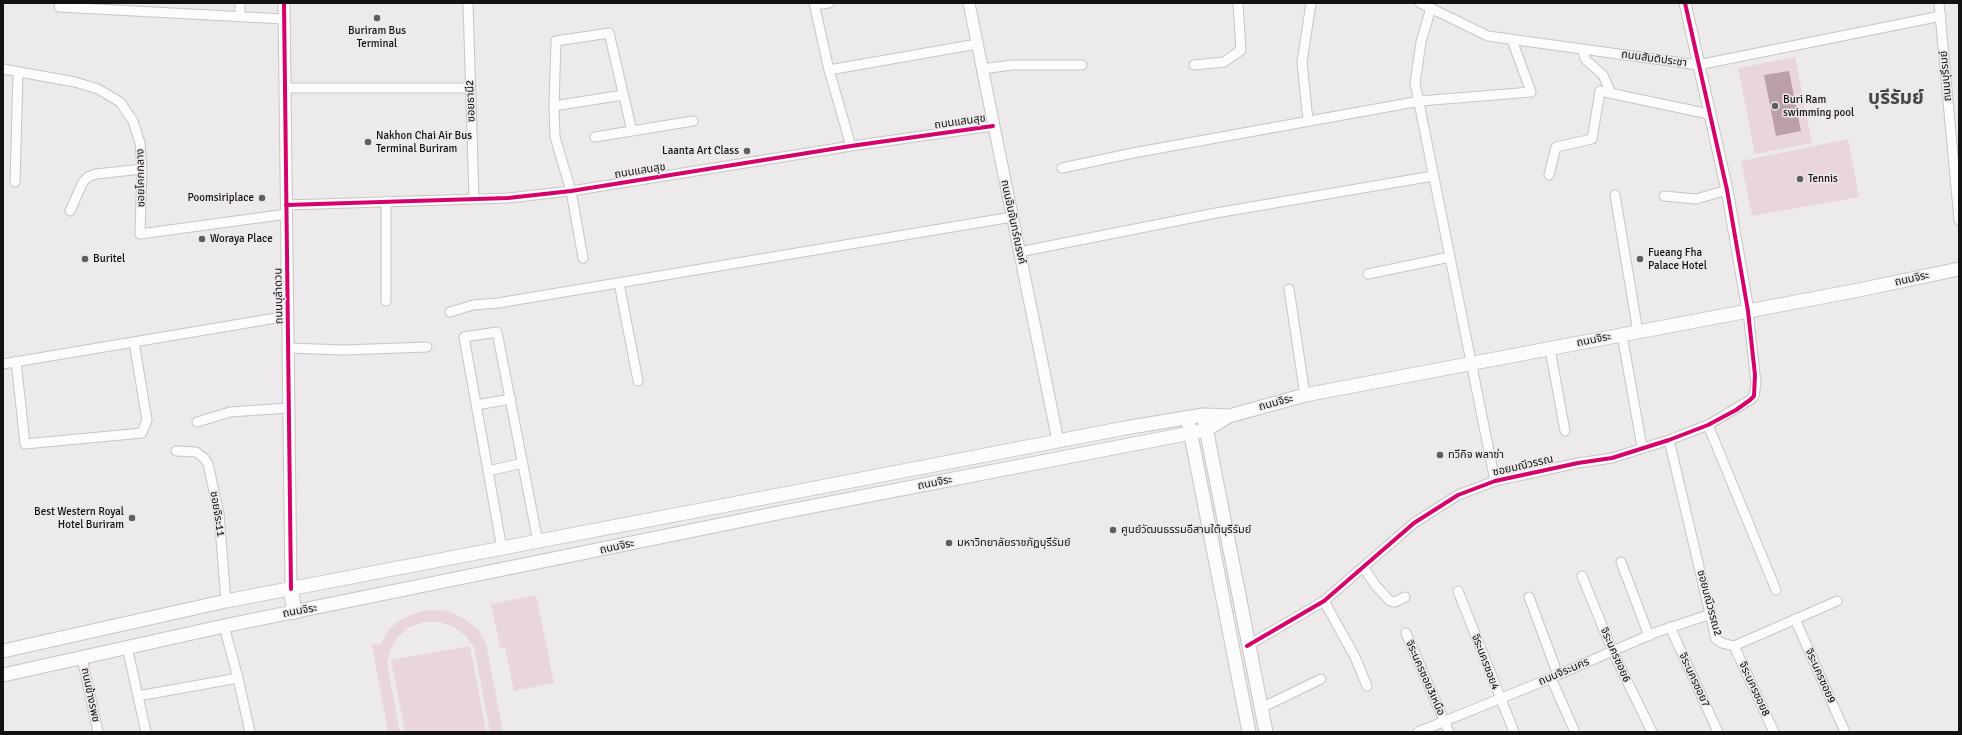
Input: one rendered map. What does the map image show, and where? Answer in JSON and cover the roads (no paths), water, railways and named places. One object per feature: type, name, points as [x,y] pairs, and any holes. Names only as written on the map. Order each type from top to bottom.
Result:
[{"type":"main road","name":"ถนนจิระ","points":[[3,674],[224,626],[783,512],[1191,434],[1206,430],[1229,416],[1305,395],[1748,311],[1959,269]]},
{"type":"main road","name":"ถนนจิระ","points":[[3,651],[226,601],[291,590],[760,498],[1203,415],[1229,416]]},
{"type":"main road","points":[[1203,415],[1247,646],[1266,732]]},
{"type":"main road","points":[[1188,418],[1249,732]]},
{"type":"main road","points":[[779,495],[774,500],[773,506],[778,512],[783,512]]},
{"type":"main road","points":[[760,498],[767,501],[769,507],[768,513],[764,516]]},
{"type":"main road","points":[[291,590],[294,612]]},
{"type":"street","points":[[240,3],[240,16]]},
{"type":"street","name":"ถนนบุลำดวน","points":[[284,3],[291,590]]},
{"type":"street","name":"ซอยธานี2","points":[[468,3],[474,199]]},
{"type":"street","points":[[829,3],[815,4],[829,70],[851,146]]},
{"type":"street","name":"ถนนอินจันทร์ณรงค์","points":[[969,3],[1058,441]]},
{"type":"street","points":[[1194,65],[1224,62],[1241,50],[1238,3]]},
{"type":"street","points":[[1308,121],[1302,62],[1312,3]]},
{"type":"street","name":"ถนนสันติประชา","points":[[1420,3],[1488,36],[1698,65],[1941,16]]},
{"type":"street","points":[[1685,3],[1727,190],[1748,311]]},
{"type":"street","name":"ถนนบุรีรมย์","points":[[1939,3],[1959,220]]},
{"type":"street","points":[[60,7],[284,19]]},
{"type":"street","points":[[1431,8],[1421,42],[1415,83],[1420,101],[1433,176],[1495,481]]},
{"type":"street","points":[[583,258],[570,191],[556,137],[554,106],[556,41],[609,33],[632,131]]},
{"type":"street","points":[[1062,168],[1133,152],[1420,101],[1531,92],[1512,40]]},
{"type":"street","points":[[829,70],[977,44]]},
{"type":"street","points":[[1582,50],[1586,60],[1603,75],[1610,93]]},
{"type":"street","points":[[982,69],[1012,65],[1082,65]]},
{"type":"street","name":"ซอยโคกกลาง","points":[[3,69],[75,82],[98,89],[120,102],[133,121],[140,143],[142,169],[140,234],[286,210]]},
{"type":"street","points":[[15,182],[18,72]]},
{"type":"street","points":[[285,88],[470,88]]},
{"type":"street","points":[[1549,175],[1556,147],[1592,139],[1600,91],[1709,114]]},
{"type":"street","points":[[554,106],[623,95]]},
{"type":"street","points":[[595,137],[693,121]]},
{"type":"street","name":"ถนนแสนสุข","points":[[286,210],[386,201],[508,198],[570,191],[851,146],[994,126]]},
{"type":"street","points":[[70,211],[83,182],[88,177],[96,174],[142,169]]},
{"type":"street","points":[[1019,252],[1216,213],[1433,176]]},
{"type":"street","points":[[1664,196],[1696,199],[1727,190]]},
{"type":"street","points":[[1615,194],[1638,332]]},
{"type":"street","points":[[386,201],[386,301]]},
{"type":"street","points":[[450,312],[473,305],[498,303],[1012,217]]},
{"type":"street","points":[[1368,274],[1450,257]]},
{"type":"street","points":[[619,283],[638,382]]},
{"type":"street","points":[[1289,289],[1305,395]]},
{"type":"street","name":"ซอยมณีวรรณ","points":[[1247,646],[1324,602],[1414,523],[1458,495],[1495,481],[1578,463],[1612,458],[1642,447],[1669,440],[1708,425],[1736,410],[1754,396],[1755,375],[1748,311]]},
{"type":"street","points":[[3,364],[288,316]]},
{"type":"street","points":[[502,549],[464,337],[497,332],[538,542]]},
{"type":"street","points":[[1622,335],[1642,447]]},
{"type":"street","points":[[16,361],[25,444],[142,433],[147,420],[134,342]]},
{"type":"street","points":[[288,348],[344,350],[427,347]]},
{"type":"street","points":[[1550,349],[1565,431]]},
{"type":"street","points":[[476,405],[511,399]]},
{"type":"street","points":[[197,422],[230,412],[289,408]]},
{"type":"street","points":[[1708,425],[1776,590]]},
{"type":"street","name":"ซอยมณีวรรณ2","points":[[1669,440],[1716,639],[1722,643],[1734,646],[1837,601]]},
{"type":"street","name":"ซอยจิระ11","points":[[176,451],[196,452],[208,464],[218,514],[226,601]]},
{"type":"street","points":[[488,471],[523,464]]},
{"type":"street","points":[[1621,562],[1649,636]]},
{"type":"street","points":[[1363,567],[1376,586],[1390,601],[1395,602],[1405,597]]},
{"type":"street","name":"จิระนครซอย6","points":[[1582,576],[1613,652],[1652,732]]},
{"type":"street","name":"จิระนครซอย4","points":[[1458,591],[1514,732]]},
{"type":"street","points":[[1529,597],[1554,677],[1576,732]]},
{"type":"street","points":[[1324,602],[1356,657],[1367,686]]},
{"type":"street","name":"ถนนจิระนคร","points":[[1418,732],[1554,677],[1670,627],[1711,614]]},
{"type":"street","name":"จิระนครซอย9","points":[[1795,619],[1846,732]]},
{"type":"street","points":[[224,626],[238,678],[250,732]]},
{"type":"street","name":"จิระนครซอย7","points":[[1670,627],[1718,732]]},
{"type":"street","name":"จิระนครซอย3เหนือ","points":[[1406,633],[1449,732]]},
{"type":"street","name":"จิระนครซอย8","points":[[1734,646],[1774,732]]},
{"type":"street","points":[[127,647],[146,732]]},
{"type":"street","name":"ถนนข้างรพช","points":[[82,658],[98,732]]},
{"type":"street","points":[[138,696],[238,678]]},
{"type":"street","points":[[1261,708],[1322,679]]},
{"type":"place","name":"Buriram Bus Terminal","points":[[377,18]]},
{"type":"place","name":"Buri Ram swimming pool","points":[[1775,106]]},
{"type":"place","name":"Nakhon Chai Air Bus Terminal Buriram","points":[[368,142]]},
{"type":"place","name":"Laanta Art Class","points":[[747,151]]},
{"type":"place","name":"Tennis","points":[[1800,179]]},
{"type":"place","name":"Poomsiriplace","points":[[262,198]]},
{"type":"place","name":"Woraya Place","points":[[202,239]]},
{"type":"place","name":"Buritel","points":[[85,259]]},
{"type":"place","name":"Fueang Fha Palace Hotel","points":[[1640,259]]},
{"type":"place","name":"ทวีกิจ พลาซ่า","points":[[1440,455]]},
{"type":"place","name":"Best Western Royal Hotel Buriram","points":[[132,518]]},
{"type":"place","name":"ศูนย์วัฒนธรรมอีสานใต้บุรีรัมย์","points":[[1113,530]]},
{"type":"place","name":"มหาวิทยาลัยราชภัฏบุรีรัมย์","points":[[949,543]]},
{"type":"district","name":"บุรีรัมย์","points":[[1896,99]]}]
